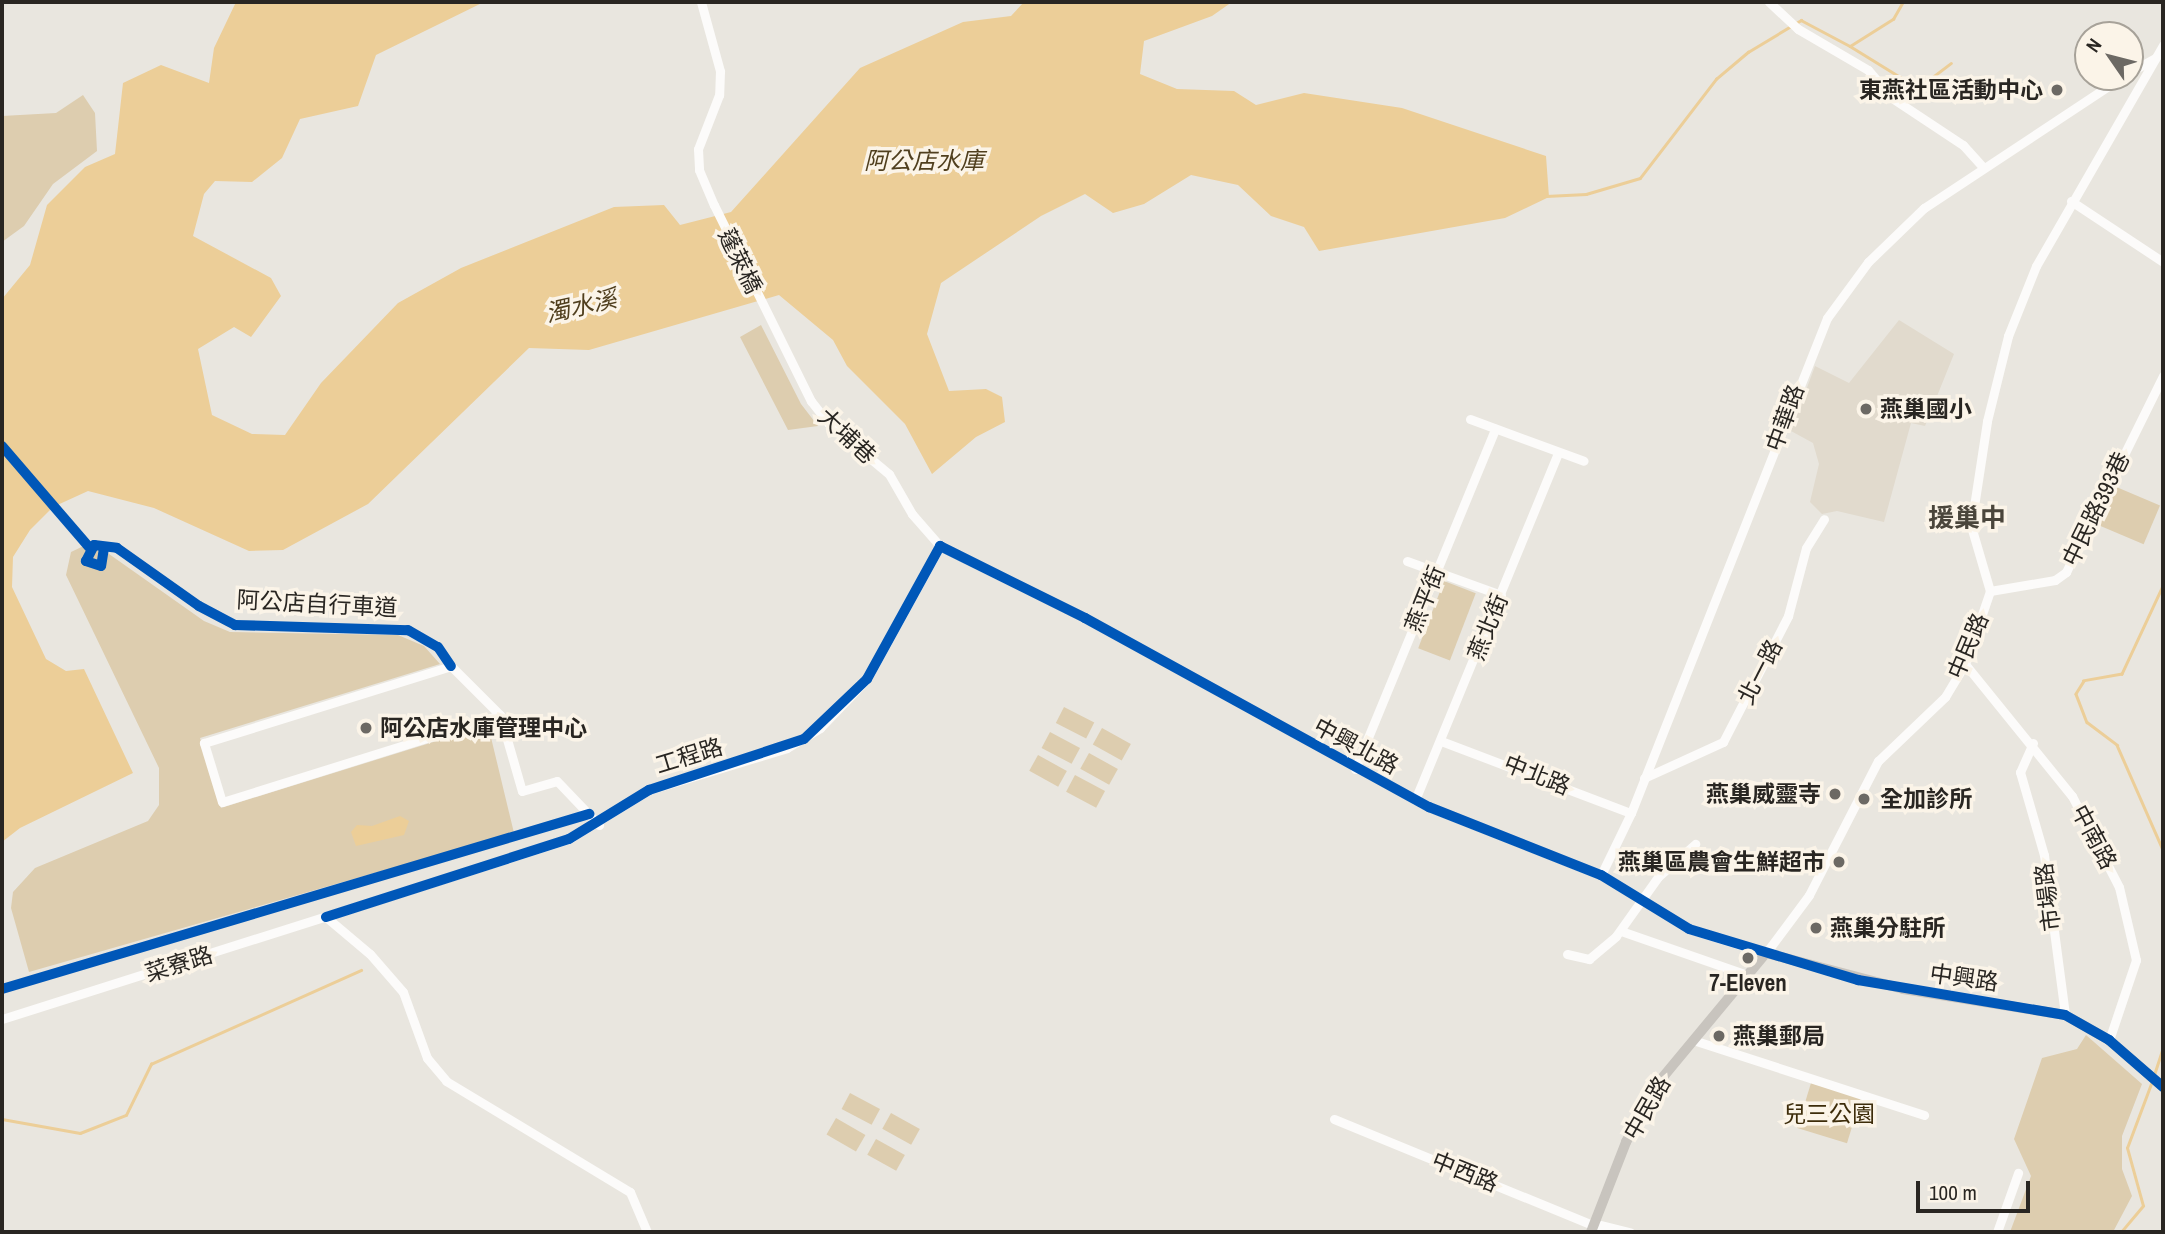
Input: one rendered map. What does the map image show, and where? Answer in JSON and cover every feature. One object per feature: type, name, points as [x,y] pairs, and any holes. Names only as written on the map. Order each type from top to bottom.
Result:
[{"type":"main road","name":"中民路","points":[[1595,1230],[1639,1119],[1658,1083],[1766,953]]},
{"type":"main road","name":"中興路","points":[[1766,953],[1903,989],[2066,1015],[2109,1040],[2161,1084]]},
{"type":"street","name":"蓬萊橋","points":[[701,2],[720,71],[719,95],[698,149],[699,170],[767,317]]},
{"type":"street","points":[[1769,2],[1798,29],[1868,70],[1892,98],[1964,145],[1983,167]]},
{"type":"street","name":"中民路","points":[[1766,953],[1809,895],[1878,761],[1945,697],[1965,663],[1990,591],[1971,534],[1987,421],[2025,290],[2071,201],[2163,45]]},
{"type":"street","points":[[2144,64],[2156,57]]},
{"type":"street","name":"中華路","points":[[1601,875],[1631,813],[1827,318],[1895,234],[1983,167],[2100,91]]},
{"type":"street","points":[[2071,201],[2162,261]]},
{"type":"street","name":"大埔巷","points":[[767,317],[811,401],[829,424],[889,474],[912,514],[940,546]]},
{"type":"street","name":"中民路393巷","points":[[1990,591],[2055,580],[2066,572],[2163,376]]},
{"type":"street","points":[[1470,419],[1584,461]]},
{"type":"street","name":"燕平街","points":[[1355,769],[1495,429]]},
{"type":"street","name":"燕北街","points":[[1415,800],[1558,453]]},
{"type":"street","name":"北一路","points":[[1644,778],[1723,742],[1788,616],[1806,548],[1824,519]]},
{"type":"street","name":"中興北路","points":[[940,546],[1084,618],[1415,800],[1601,875],[1689,929],[1766,953]]},
{"type":"street","name":"工程路","points":[[326,917],[599,825],[649,790],[787,748],[820,728],[867,679],[940,546]]},
{"type":"street","points":[[1408,561],[1501,595]]},
{"type":"street","name":"中南路","points":[[1965,663],[2033,743],[2072,796],[2129,915],[2136,960],[2109,1040]]},
{"type":"street","points":[[500,715],[222,802],[204,743],[451,666],[500,715],[522,790],[557,781],[599,825]]},
{"type":"street","name":"中北路","points":[[1441,741],[1631,813]]},
{"type":"street","name":"市場路","points":[[2033,743],[2020,772],[2044,855],[2066,1015]]},
{"type":"street","points":[[1567,954],[1589,959],[1620,931],[1668,866],[1695,844]]},
{"type":"street","points":[[326,917],[350,936],[403,992],[427,1058],[446,1081],[630,1192],[647,1232]]},
{"type":"street","name":"菜寮路","points":[[2,1019],[326,917]]},
{"type":"street","points":[[1620,931],[1747,975]]},
{"type":"street","points":[[1693,1040],[1924,1115]]},
{"type":"street","name":"中西路","points":[[1334,1119],[1595,1230],[1609,1232]]},
{"type":"street","points":[[1997,1232],[2018,1173]]},
{"type":"street","name":"中西路","points":[[1595,1230],[1630,1232]]},
{"type":"shaded area","name":"燕巢國小","points":[[1899,320],[1954,354],[1925,426],[1911,423],[1884,522],[1837,511],[1822,514],[1810,502],[1819,464],[1813,443],[1791,431],[1815,366],[1849,383]]},
{"type":"green space","points":[[83,95],[95,113],[97,151],[53,184],[24,226],[2,242],[2,116],[56,113]]},
{"type":"green space","points":[[761,325],[801,404],[818,426],[788,430],[740,337]]},
{"type":"green space","points":[[2114,486],[2160,506],[2144,544],[2098,525]]},
{"type":"green space","points":[[92,542],[204,621],[230,632],[398,635],[424,646],[440,664],[200,738],[221,808],[488,725],[514,833],[29,972],[11,908],[13,892],[35,868],[148,821],[159,805],[159,768],[66,575],[71,552]]},
{"type":"green space","points":[[1444,581],[1476,593],[1450,660],[1418,648]]},
{"type":"green space","points":[[1064,707],[1094,722],[1086,738],[1056,723]]},
{"type":"green space","points":[[1102,728],[1131,744],[1122,761],[1093,745]]},
{"type":"green space","points":[[1050,732],[1080,748],[1072,764],[1042,748]]},
{"type":"green space","points":[[1089,753],[1118,769],[1109,785],[1080,769]]},
{"type":"green space","points":[[1038,755],[1067,771],[1058,787],[1029,771]]},
{"type":"green space","points":[[1075,775],[1105,791],[1096,808],[1066,792]]},
{"type":"green space","points":[[2086,1035],[2142,1084],[2122,1136],[2122,1169],[2132,1196],[2113,1232],[2010,1232],[2031,1176],[2014,1139],[2042,1058],[2077,1049]]},
{"type":"green space","name":"兒三公園","points":[[1811,1083],[1861,1098],[1847,1143],[1797,1128]]},
{"type":"green space","points":[[850,1093],[880,1109],[872,1125],[842,1109]]},
{"type":"green space","points":[[891,1113],[920,1129],[911,1145],[882,1129]]},
{"type":"green space","points":[[836,1118],[865,1135],[856,1151],[826,1134]]},
{"type":"green space","points":[[876,1139],[905,1155],[896,1171],[867,1155]]},
{"type":"water","name":"阿公店水庫","points":[[236,2],[484,2],[376,55],[358,106],[300,119],[282,158],[252,182],[215,181],[204,194],[193,236],[271,278],[281,296],[251,337],[234,327],[198,349],[212,415],[252,434],[285,435],[321,383],[398,303],[461,268],[614,207],[664,205],[680,225],[731,212],[860,68],[963,22],[1011,16],[1024,2],[1232,2],[1212,16],[1144,41],[1140,74],[1177,89],[1234,91],[1256,105],[1304,93],[1402,108],[1546,156],[1549,197],[1505,218],[1319,251],[1304,227],[1271,216],[1238,185],[1191,175],[1144,204],[1113,213],[1085,194],[1041,216],[941,283],[927,334],[949,391],[986,389],[1002,397],[1005,422],[976,437],[932,474],[905,424],[847,366],[833,340],[779,295],[589,350],[529,348],[368,504],[283,550],[249,551],[154,508],[88,491],[53,507],[30,530],[13,557],[12,587],[46,659],[66,671],[84,669],[133,773],[20,828],[2,842],[2,299],[30,265],[47,205],[85,167],[115,154],[123,83],[161,65],[209,83],[214,48]]},
{"type":"water","points":[[400,816],[409,821],[404,835],[356,846],[351,832],[357,825],[372,826]]},
{"type":"waterway","points":[[1546,196],[1586,194],[1640,178],[1716,79],[1748,52],[1801,20],[1850,46],[1893,19],[1903,2]]},
{"type":"waterway","points":[[1850,46],[1918,88],[1951,63]]},
{"type":"waterway","points":[[2163,586],[2122,674],[2084,681],[2076,694],[2087,722],[2117,745],[2163,850]]},
{"type":"waterway","points":[[2,1119],[80,1133],[126,1115],[151,1064],[361,970]]},
{"type":"waterway","points":[[2154,1075],[2163,1048]]},
{"type":"waterway","points":[[2121,1232],[2143,1206],[2127,1148],[2152,1081]]},
{"type":"cycle path","points":[[2,446],[89,547]]},
{"type":"cycle path","name":"阿公店自行車道","points":[[104,548],[101,566],[86,561],[94,545],[117,548],[199,606],[235,625],[408,630],[438,647],[451,666]]},
{"type":"cycle path","points":[[326,917],[569,839],[649,790],[804,739],[867,679],[940,546],[1085,618],[1429,807],[1601,875],[1689,929],[1858,980],[2065,1015],[2109,1040],[2163,1087]]},
{"type":"cycle path","points":[[2,989],[589,814]]},
{"type":"place","name":"東燕社區活動中心","points":[[2057,90]]},
{"type":"place","name":"燕巢國小","points":[[1866,409]]},
{"type":"place","name":"阿公店水庫管理中心","points":[[366,728]]},
{"type":"place","name":"燕巢威靈寺","points":[[1835,794]]},
{"type":"place","name":"全加診所","points":[[1864,799]]},
{"type":"place","name":"燕巢區農會生鮮超市","points":[[1839,862]]},
{"type":"place","name":"燕巢分駐所","points":[[1816,928]]},
{"type":"place","name":"7-Eleven","points":[[1748,958]]},
{"type":"place","name":"燕巢郵局","points":[[1719,1036]]},
{"type":"district","name":"援巢中","points":[[1967,518]]},
{"type":"water label","name":"濁水溪","points":[[581,306]]}]
